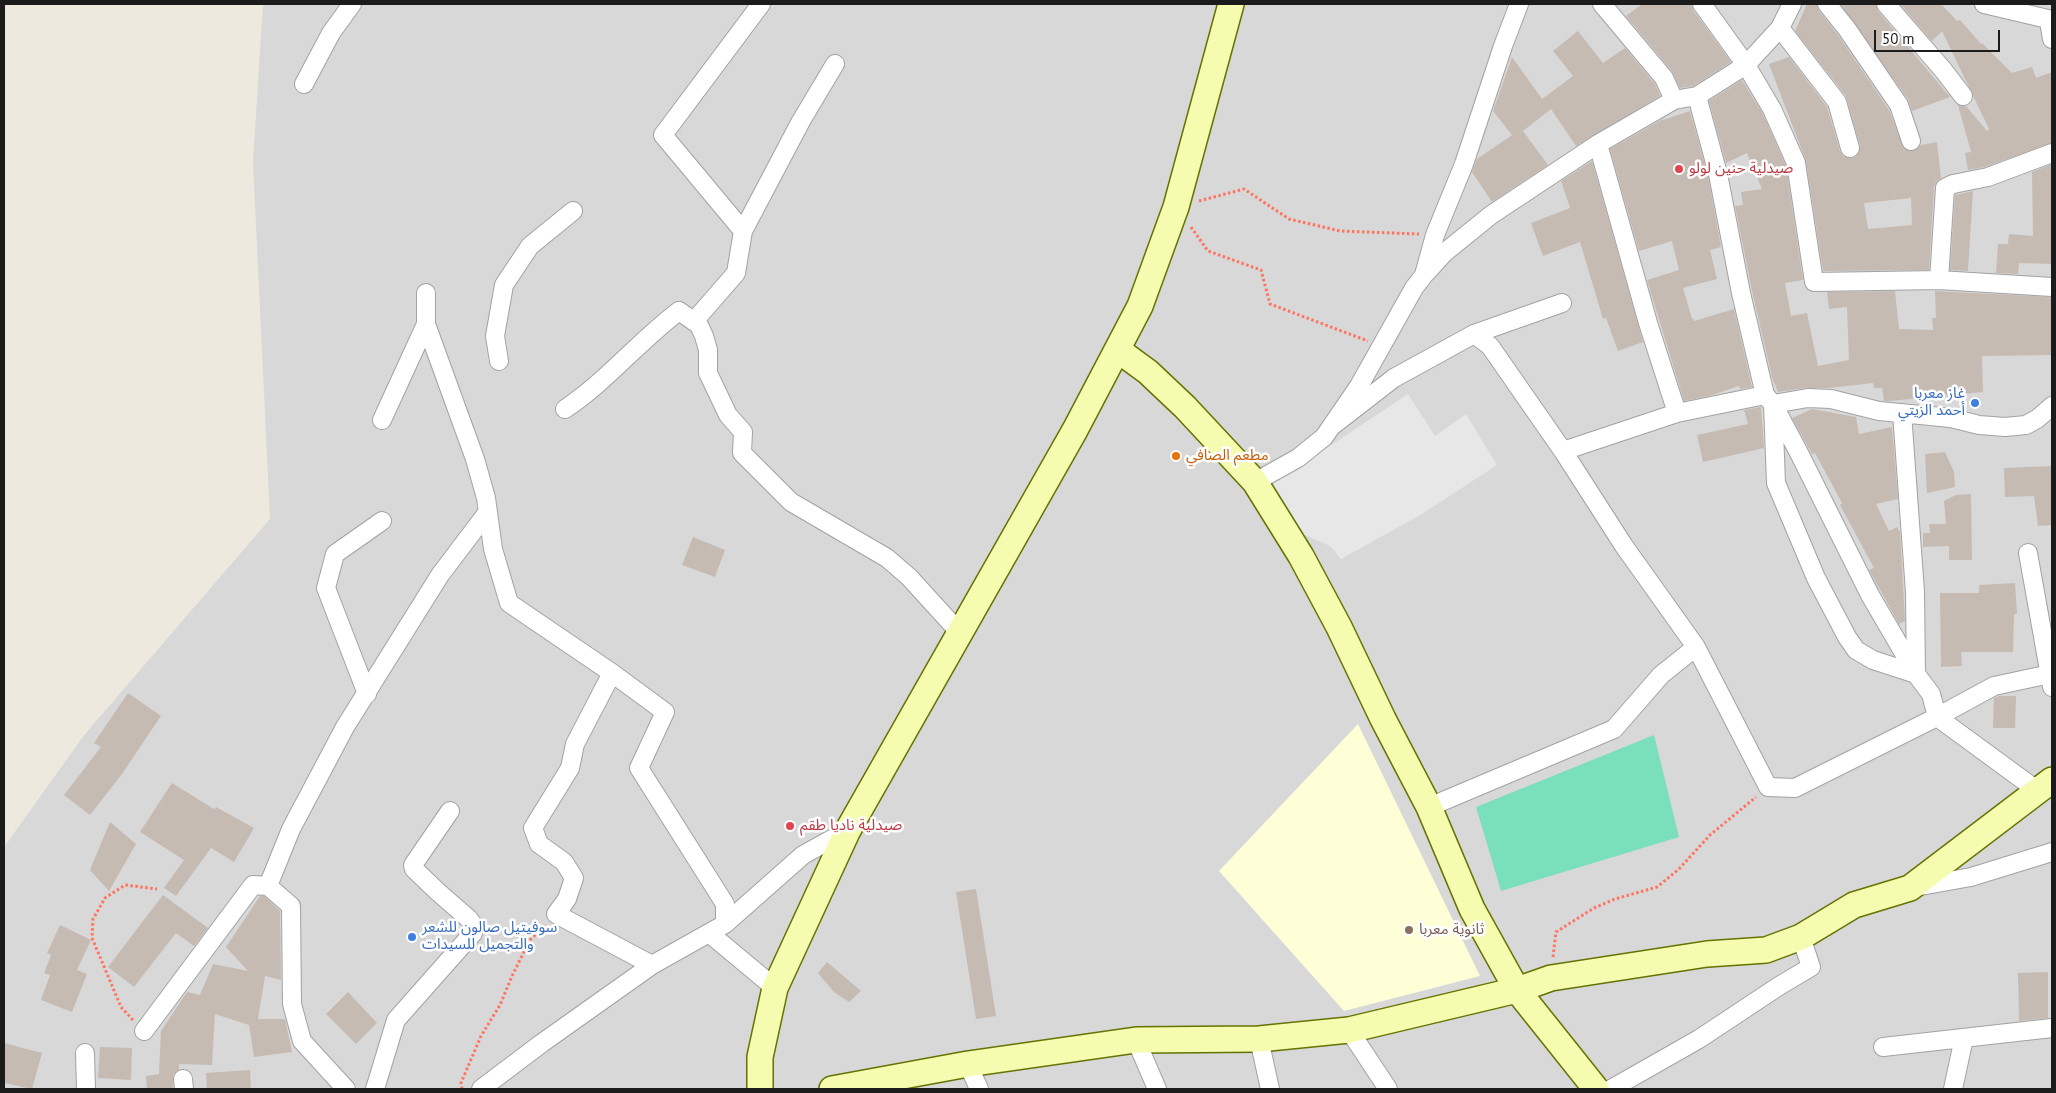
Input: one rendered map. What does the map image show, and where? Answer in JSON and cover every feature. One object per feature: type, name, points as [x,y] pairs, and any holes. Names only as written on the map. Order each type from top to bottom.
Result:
[{"type":"main road","points":[[760,1089],[760,1057],[775,988],[848,830],[1037,499],[1140,306],[1176,207],[1231,4]]},
{"type":"main road","points":[[1118,350],[1148,372],[1185,407],[1255,482],[1301,556],[1338,626],[1383,719],[1429,807],[1472,909],[1517,990],[1596,1089]]},
{"type":"main road","points":[[832,1089],[968,1064],[1136,1040],[1259,1039],[1349,1030],[1517,990],[1551,978],[1707,954],[1766,950],[1800,937],[1854,905],[1910,888],[2045,786]]},
{"type":"street","points":[[304,84],[331,33],[352,4]]},
{"type":"street","points":[[742,231],[663,135],[761,4]]},
{"type":"street","points":[[1424,274],[1435,235],[1464,164],[1519,4]]},
{"type":"street","points":[[1602,4],[1664,78],[1674,100]]},
{"type":"street","points":[[1702,4],[1746,65],[1772,109],[1796,162],[1814,282],[1939,280],[2052,287]]},
{"type":"street","points":[[1255,482],[1298,458],[1324,437],[1359,386],[1424,274],[1444,253],[1491,215],[1598,144],[1674,100],[1697,96],[1746,65],[1780,28],[1792,4]]},
{"type":"street","points":[[1827,4],[1847,29],[1899,105],[1911,141]]},
{"type":"street","points":[[1886,4],[1944,70],[1963,96]]},
{"type":"street","points":[[1984,4],[2051,21],[2052,39]]},
{"type":"street","points":[[1780,28],[1837,102],[1850,148]]},
{"type":"street","points":[[835,64],[801,121],[742,231],[736,273],[696,319],[708,350],[708,372],[728,415],[743,432],[742,453],[791,502],[887,558],[909,577],[960,633]]},
{"type":"street","points":[[1697,96],[1718,174],[1740,293],[1769,400],[1776,483],[1816,578],[1847,637],[1856,650],[1873,660],[1916,674]]},
{"type":"street","points":[[1598,144],[1648,324],[1677,414]]},
{"type":"street","points":[[1939,280],[1945,188],[1952,184],[1988,177],[2052,153]]},
{"type":"street","points":[[499,361],[495,336],[504,285],[530,246],[574,211]]},
{"type":"street","points":[[426,293],[426,324],[475,459],[486,498],[486,513],[493,549],[509,603],[612,673],[665,712],[639,768],[725,904],[725,924]]},
{"type":"street","points":[[1332,426],[1394,378],[1474,334],[1562,303]]},
{"type":"street","points":[[565,409],[578,401],[613,371],[657,328],[679,311],[699,325]]},
{"type":"street","points":[[382,420],[426,324]]},
{"type":"street","points":[[1474,334],[1490,346],[1563,451],[1624,546],[1696,647],[1768,787],[1795,788],[1937,717],[1994,686],[2051,680],[2028,553]]},
{"type":"street","points":[[1563,451],[1677,414],[1769,400],[1808,398],[1831,400],[1879,411],[2005,427],[2026,425],[2038,419],[2052,406]]},
{"type":"street","points":[[1769,400],[1798,451],[1870,595],[1916,674],[1931,694],[1937,717],[2045,786]]},
{"type":"street","points":[[1902,413],[1915,592],[1916,674]]},
{"type":"street","points":[[268,886],[291,829],[345,727],[440,575],[486,513]]},
{"type":"street","points":[[367,694],[326,588],[335,554],[382,521]]},
{"type":"street","points":[[1429,807],[1614,729],[1661,675],[1696,647]]},
{"type":"street","points":[[612,673],[575,744],[570,768],[533,828],[539,844],[564,862],[574,878],[567,900],[556,914],[652,965]]},
{"type":"street","points":[[375,1089],[396,1020],[473,933],[474,926],[469,919],[438,892],[412,865],[450,811]]},
{"type":"street","points":[[481,1089],[652,965],[725,924],[803,855],[848,830]]},
{"type":"street","points":[[1910,888],[1971,877],[2052,852]]},
{"type":"street","points":[[144,1031],[253,885],[268,886],[291,906],[292,1004],[302,1041],[346,1089]]},
{"type":"street","points":[[709,933],[775,988]]},
{"type":"street","points":[[1611,1089],[1699,1039],[1811,967],[1800,937]]},
{"type":"street","points":[[1883,1047],[2052,1028]]},
{"type":"street","points":[[1349,1030],[1388,1089]]},
{"type":"street","points":[[1953,1089],[1964,1038]]},
{"type":"street","points":[[1259,1039],[1270,1089]]},
{"type":"street","points":[[1136,1040],[1157,1089]]},
{"type":"street","points":[[85,1053],[86,1089]]},
{"type":"street","points":[[968,1064],[979,1089]]},
{"type":"path","points":[[1382,346],[1270,304],[1261,270],[1208,251],[1176,207],[1244,189],[1289,218],[1340,231],[1435,235]]},
{"type":"path","points":[[1551,978],[1556,932],[1601,905],[1656,887],[1679,869],[1710,836],[1768,787]]},
{"type":"path","points":[[144,1031],[121,1007],[92,938],[93,919],[106,898],[125,885],[157,889]]},
{"type":"path","points":[[462,1089],[461,1083],[481,1036],[500,1005],[530,940],[556,914]]},
{"type":"shaded area","points":[[263,4],[2052,4],[2052,1089],[4,1089],[4,847],[85,734],[270,519],[253,162]]},
{"type":"shaded area","points":[[1408,394],[1435,436],[1466,414],[1497,465],[1422,514],[1341,559],[1330,546],[1303,534],[1271,485]]},
{"type":"shaded area","points":[[1358,724],[1480,976],[1344,1011],[1219,871]]},
{"type":"green space","points":[[1654,735],[1679,837],[1501,891],[1476,807]]},
{"type":"building","points":[[1642,4],[1692,4],[1693,10],[1731,62],[1693,86],[1680,88],[1672,71],[1626,16]]},
{"type":"building","points":[[1807,4],[1817,4],[1819,11],[1838,35],[1889,110],[1904,149],[1914,151],[1921,145],[1937,142],[1941,178],[1934,187],[1929,270],[1823,271],[1806,161],[1769,64],[1789,57],[1827,107],[1843,156],[1852,158],[1857,156],[1860,146],[1846,96],[1795,31]],"holes":[[[1911,198],[1912,225],[1868,229],[1864,203]]]},
{"type":"building","points":[[1840,4],[1876,4],[1878,11],[1950,97],[1912,111],[1908,99]]},
{"type":"building","points":[[1900,4],[1941,4],[1957,21],[1960,20],[1981,44],[2012,73],[2032,67],[2036,78],[2052,72],[2052,143],[1985,167],[1968,170],[1965,153],[1971,152],[1958,105],[1966,106],[1987,131],[1989,129],[1942,31],[1932,41]]},
{"type":"building","points":[[1578,31],[1603,63],[1625,48],[1655,84],[1660,96],[1576,146],[1551,109],[1523,131],[1548,165],[1492,202],[1472,172],[1477,159],[1512,135],[1493,111],[1512,57],[1542,99],[1573,76],[1553,51]]},
{"type":"building","points":[[1742,80],[1763,114],[1786,166],[1803,280],[1785,283],[1791,316],[1807,313],[1818,366],[1849,360],[1847,307],[1829,309],[1827,292],[1895,291],[1899,329],[1933,330],[1932,318],[1936,318],[1935,291],[2052,297],[2052,355],[1982,356],[1983,392],[1884,401],[1882,388],[1874,388],[1873,383],[1778,392],[1772,377],[1752,291],[1735,206],[1743,205],[1741,192],[1762,189],[1747,153],[1726,163],[1709,101]]},
{"type":"building","points":[[1690,111],[1708,176],[1721,247],[1710,250],[1717,279],[1683,288],[1694,321],[1734,309],[1752,387],[1740,389],[1739,386],[1709,396],[1684,401],[1647,280],[1679,270],[1672,241],[1639,251],[1610,149],[1663,119]]},
{"type":"building","points":[[1592,161],[1643,342],[1618,351],[1606,318],[1603,319],[1580,242],[1543,256],[1531,223],[1570,208],[1561,181]]},
{"type":"building","points":[[2052,164],[2052,264],[2019,263],[2018,274],[1996,273],[1998,244],[2008,244],[2009,234],[2033,236],[2032,172]]},
{"type":"building","points":[[1973,191],[1968,271],[1950,270],[1955,195]]},
{"type":"building","points":[[1761,407],[1764,448],[1703,462],[1697,435],[1748,424],[1744,410]]},
{"type":"building","points":[[1812,409],[1856,417],[1859,434],[1892,427],[1898,499],[1876,504],[1889,531],[1897,527],[1900,532],[1905,621],[1899,624],[1869,570],[1874,568],[1840,505],[1842,503],[1815,453],[1812,454],[1792,418]]},
{"type":"building","points":[[1945,452],[1954,472],[1955,487],[1927,493],[1925,454]]},
{"type":"building","points":[[2052,466],[2052,525],[2038,526],[2034,496],[2005,497],[2004,468]]},
{"type":"building","points":[[1971,494],[1972,560],[1949,560],[1949,546],[1923,547],[1923,533],[1930,533],[1929,524],[1946,524],[1944,501],[1956,495]]},
{"type":"building","points":[[693,537],[725,550],[715,577],[682,565]]},
{"type":"building","points":[[2015,583],[2017,614],[2014,614],[2013,652],[1961,652],[1962,666],[1941,667],[1940,593],[1979,593],[1979,585]]},
{"type":"building","points":[[128,693],[161,716],[122,774],[90,815],[64,795],[101,747],[94,743]]},
{"type":"building","points":[[1999,696],[2016,696],[2015,728],[1993,728],[1994,698]]},
{"type":"building","points":[[172,783],[214,809],[216,807],[254,828],[234,862],[211,848],[176,896],[164,888],[184,860],[140,832]]},
{"type":"building","points":[[110,822],[136,844],[109,891],[90,870]]},
{"type":"building","points":[[976,889],[996,1016],[976,1019],[956,892]]},
{"type":"building","points":[[163,895],[208,928],[194,946],[176,933],[134,987],[108,967]]},
{"type":"building","points":[[260,896],[264,896],[280,911],[281,980],[265,976],[258,1019],[285,1019],[292,1052],[254,1057],[249,1025],[215,1014],[212,1065],[179,1064],[179,1069],[173,1075],[173,1089],[147,1089],[146,1076],[159,1074],[161,1031],[187,992],[200,995],[213,964],[248,971],[226,947]]},
{"type":"building","points":[[60,925],[91,940],[77,970],[87,974],[72,1012],[41,1000],[50,975],[44,973],[51,955],[47,953]]},
{"type":"building","points":[[827,962],[861,991],[849,1002],[834,992],[818,973]]},
{"type":"building","points":[[2048,972],[2048,1018],[2019,1021],[2018,973]]},
{"type":"building","points":[[348,992],[377,1023],[356,1044],[326,1014]]},
{"type":"building","points":[[4,1043],[42,1053],[32,1089],[4,1083]]},
{"type":"building","points":[[100,1047],[132,1048],[131,1080],[98,1078]]},
{"type":"building","points":[[250,1070],[251,1089],[207,1089],[206,1073]]},
{"type":"place","name":"صيدلية حنين لولو","points":[[1679,169]]},
{"type":"place","name":"غاز معربا أحمد الزيتي","points":[[1975,403]]},
{"type":"place","name":"مطعم الصافي","points":[[1176,456]]},
{"type":"place","name":"صيدلية ناديا طقم","points":[[790,826]]},
{"type":"place","name":"ثانوية معربا","points":[[1409,930]]},
{"type":"place","name":"سوفيتيل صالون للشعر والتجميل للسيدات","points":[[412,937]]}]
